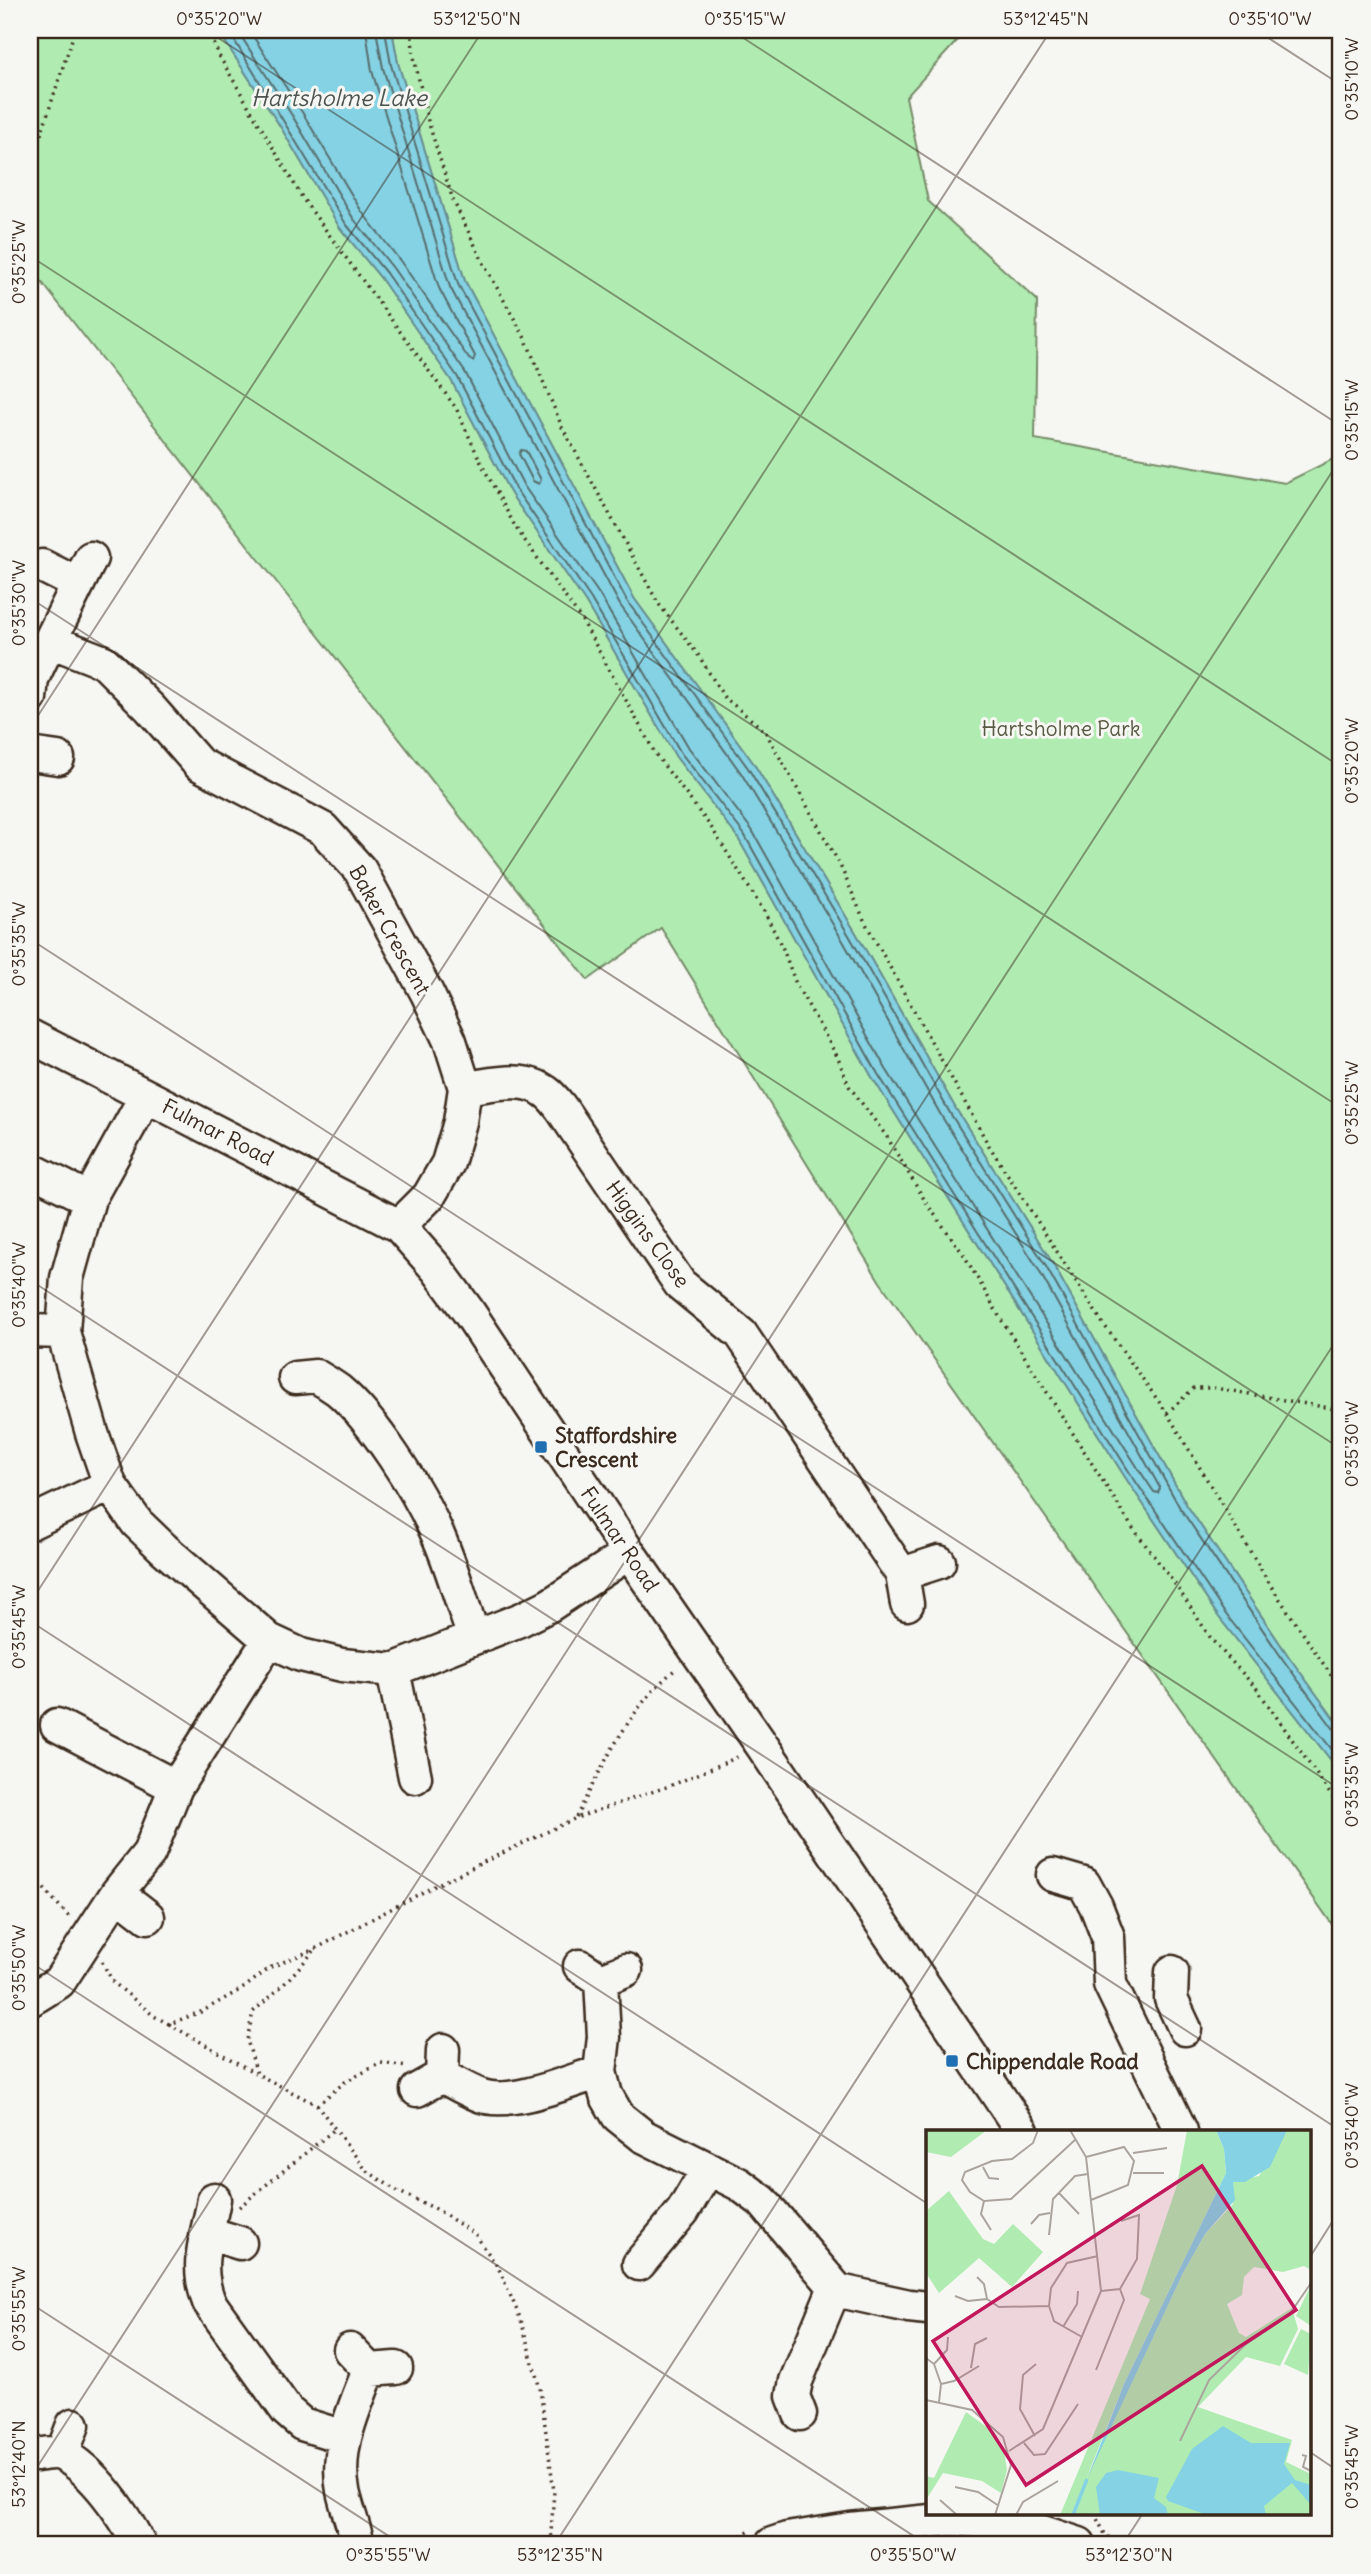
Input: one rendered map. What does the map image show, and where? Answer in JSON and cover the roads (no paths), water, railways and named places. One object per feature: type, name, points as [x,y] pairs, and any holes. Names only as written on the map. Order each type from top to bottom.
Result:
[{"type":"street","points":[[30,698],[32,679],[84,571],[42,566]]},
{"type":"street","name":"Baker Crescent","points":[[50,641],[104,662],[150,708],[199,764],[323,829],[360,870],[427,993],[450,1041],[465,1088],[460,1122],[448,1163],[429,1196],[399,1226]]},
{"type":"street","name":"Fulmar Road","points":[[30,1036],[399,1226],[437,1269],[468,1311],[1021,2130]]},
{"type":"street","name":"Higgins Close","points":[[465,1088],[527,1083],[546,1091],[561,1108],[680,1284],[741,1334],[905,1589],[939,1562]]},
{"type":"street","points":[[145,1096],[89,1199],[67,1279],[63,1332],[110,1485],[137,1523],[164,1549],[269,1640],[302,1655],[342,1665],[393,1670],[522,1619],[550,1605],[629,1553]]},
{"type":"street","points":[[30,1169],[89,1199]]},
{"type":"street","points":[[30,1331],[63,1332]]},
{"type":"street","points":[[311,1367],[358,1410],[412,1487],[436,1531],[474,1637]]},
{"type":"street","points":[[30,1523],[110,1485]]},
{"type":"street","points":[[30,2000],[60,1982],[117,1893],[149,1853],[176,1787],[269,1640]]},
{"type":"street","points":[[393,1670],[416,1783]]},
{"type":"street","points":[[57,1725],[176,1787]]},
{"type":"street","points":[[1053,1875],[1092,1873],[1096,1906],[1108,1937],[1110,1984],[1180,2130]]},
{"type":"street","points":[[117,1893],[148,1917]]},
{"type":"street","points":[[602,1972],[604,2037],[600,2072],[606,2095],[618,2116],[643,2136],[739,2184],[762,2201],[841,2291],[926,2308]]},
{"type":"street","points":[[1125,2019],[1171,1986],[1185,2029]]},
{"type":"street","points":[[434,2072],[483,2096],[500,2099],[523,2095],[600,2072]]},
{"type":"street","points":[[635,2269],[683,2211],[708,2169]]},
{"type":"street","points":[[227,2203],[208,2233],[200,2267],[209,2302],[287,2412],[302,2424],[344,2437]]},
{"type":"street","points":[[208,2233],[240,2243]]},
{"type":"street","points":[[787,2403],[835,2287]]},
{"type":"street","points":[[358,2544],[343,2492],[340,2461],[344,2437],[372,2363]]},
{"type":"street","points":[[73,2425],[49,2455],[95,2482],[124,2517],[139,2544]]},
{"type":"street","points":[[772,2544],[850,2529],[951,2519],[1018,2524],[1076,2533]]},
{"type":"water","name":"Hartsholme Lake","points":[[220,30],[392,30],[398,63],[465,281],[634,598],[754,764],[856,933],[956,1109],[1050,1259],[1186,1504],[1289,1657],[1341,1728],[1341,1773],[1218,1616],[1125,1477],[872,1077],[738,838],[676,757],[586,603],[511,494],[451,380],[380,277],[340,228]]},
{"type":"place","name":"Staffordshire Crescent","points":[[541,1447]]},
{"type":"place","name":"Chippendale Road","points":[[952,2061]]},
{"type":"park label","name":"Hartsholme Park","points":[[1061,728]]}]
